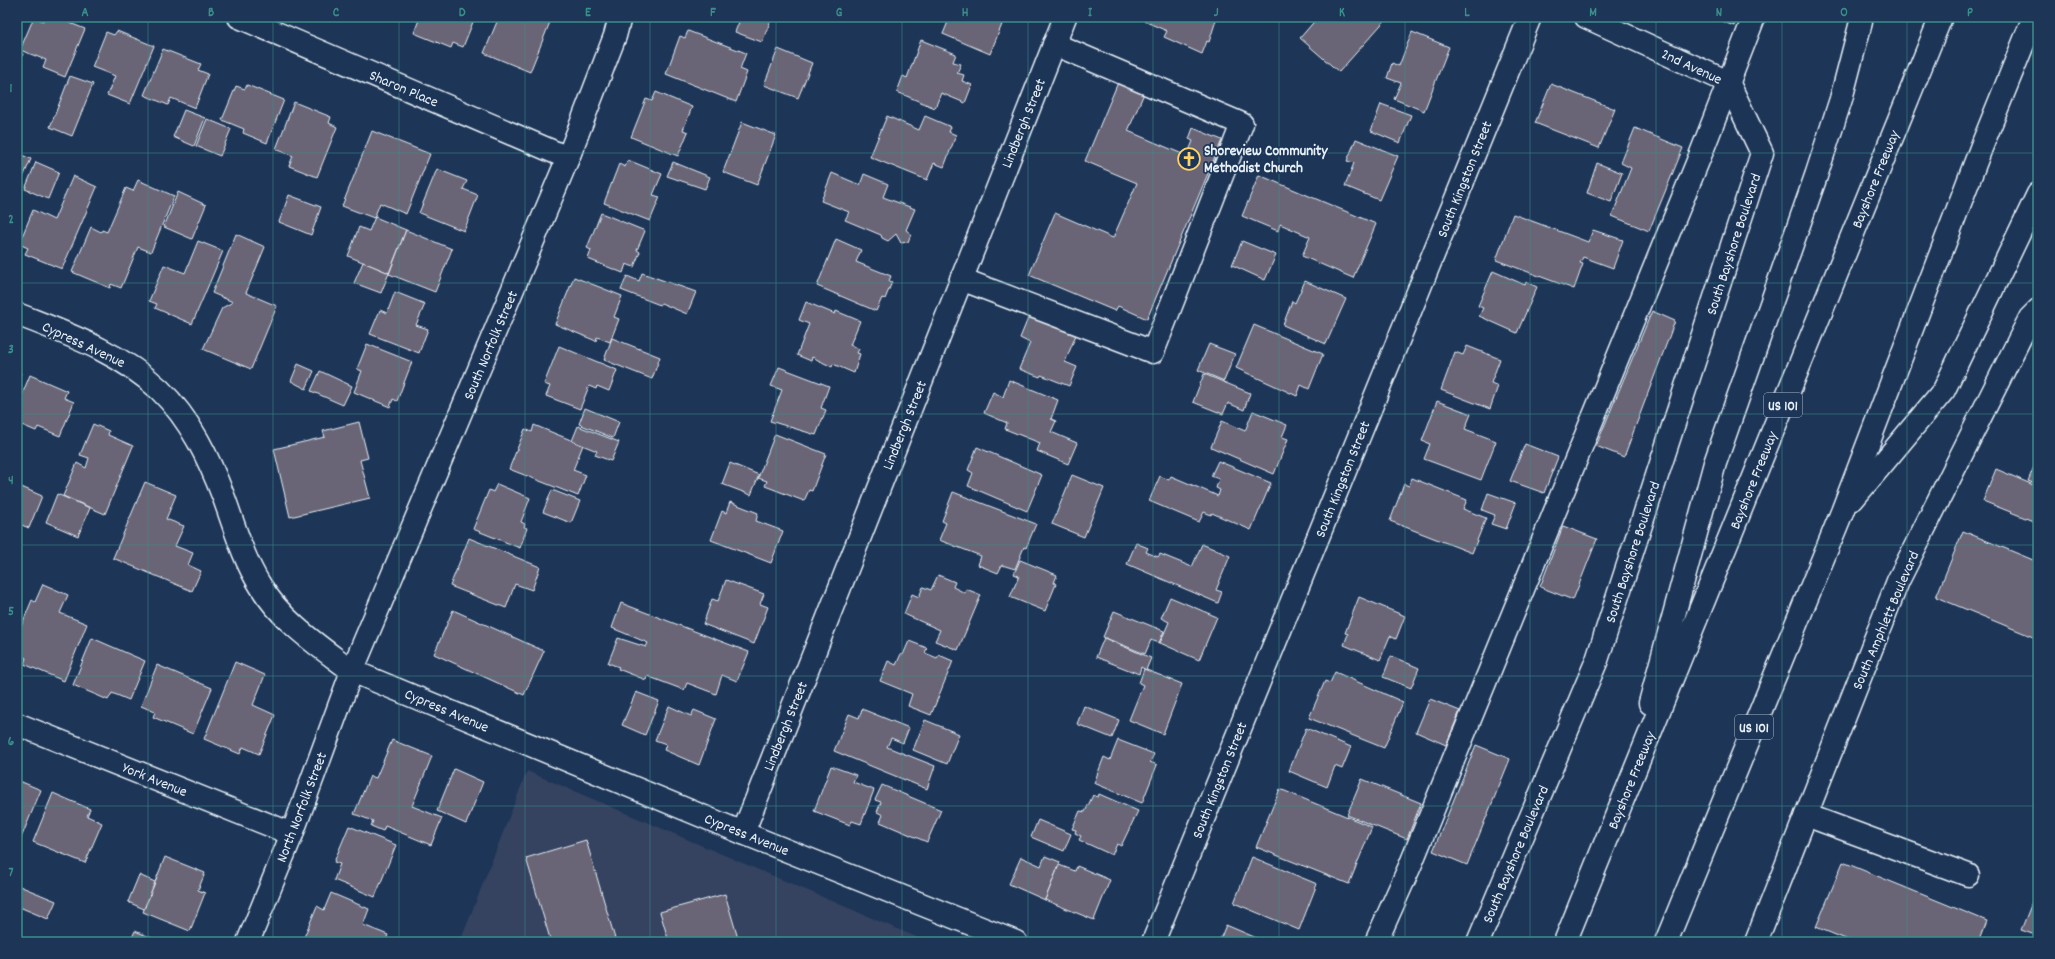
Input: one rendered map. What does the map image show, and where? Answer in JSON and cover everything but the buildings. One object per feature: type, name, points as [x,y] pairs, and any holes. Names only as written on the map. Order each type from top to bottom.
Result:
[{"type":"main road","name":"Sharon Place","points":[[239,17],[568,158]]},
{"type":"main road","name":"South Norfolk Street","points":[[352,671],[568,158],[615,36],[620,17]]},
{"type":"main road","name":"Lindbergh Street","points":[[743,833],[1065,17]]},
{"type":"main road","name":"South Kingston Street","points":[[1153,942],[1530,17]]},
{"type":"main road","name":"2nd Avenue","points":[[1586,17],[1728,82],[1762,153]]},
{"type":"main road","points":[[1376,942],[1413,859],[1694,171],[1754,17]]},
{"type":"main road","name":"Bayshore Freeway","points":[[1565,942],[1941,17]]},
{"type":"main road","name":"US 101","points":[[1666,942],[1842,512],[1981,148],[2034,17]]},
{"type":"main road","points":[[1626,794],[1715,463],[1816,176],[1841,99],[1862,19]]},
{"type":"main road","points":[[961,279],[1153,352],[1242,124],[1054,44]]},
{"type":"main road","name":"South Bayshore Boulevard","points":[[1478,942],[1597,660],[1762,153]]},
{"type":"main road","points":[[1842,512],[1944,390],[2038,194]]},
{"type":"main road","name":"South Amphlett Boulevard","points":[[1756,942],[1898,581],[2030,318],[2038,310]]},
{"type":"main road","name":"Cypress Avenue","points":[[17,314],[85,342],[125,361],[160,390],[189,424],[208,458],[240,545],[260,585],[278,609],[304,636],[352,671],[743,833],[1016,942]]},
{"type":"main road","name":"North Norfolk Street","points":[[248,942],[292,834],[352,671]]},
{"type":"main road","name":"York Avenue","points":[[17,724],[292,834]]},
{"type":"main road","points":[[1806,815],[1968,875]]},
{"type":"shaded area","points":[[527,771],[928,942],[460,942]]},
{"type":"place","name":"Shoreview Community Methodist Church","points":[[1189,159]]}]
